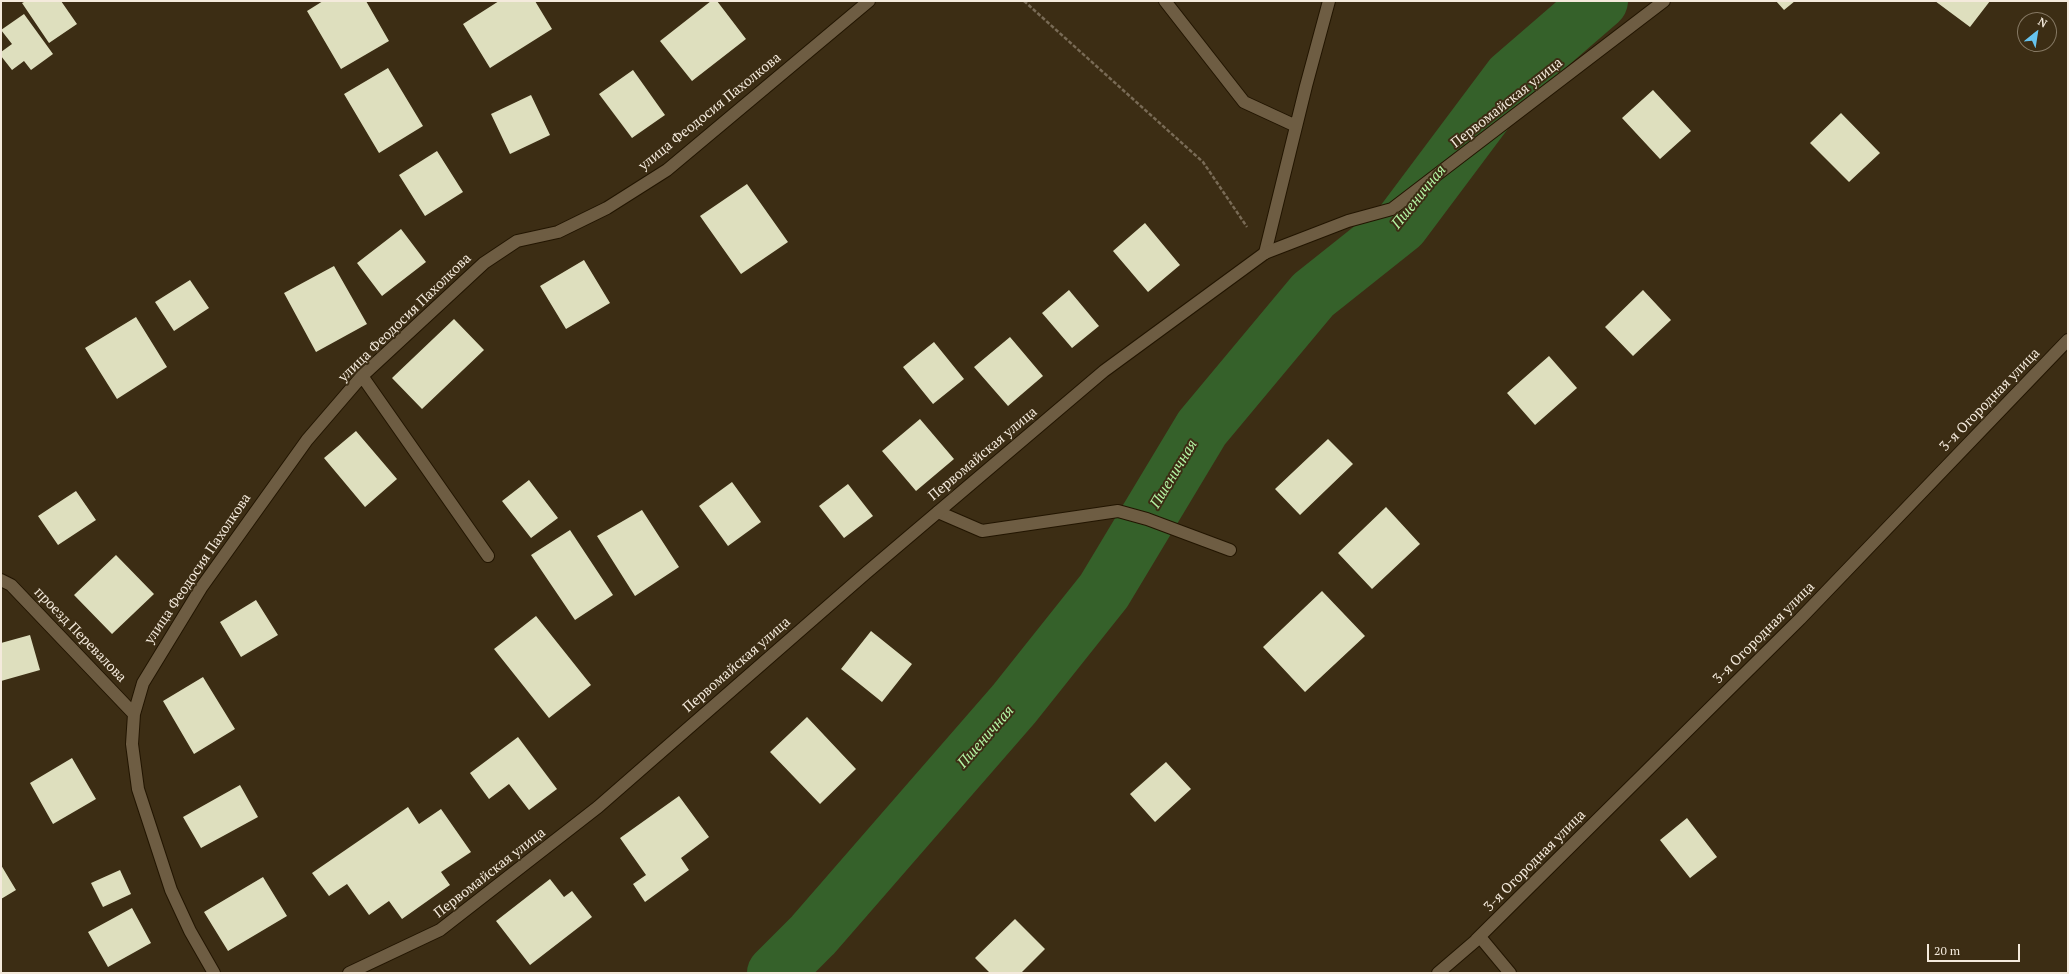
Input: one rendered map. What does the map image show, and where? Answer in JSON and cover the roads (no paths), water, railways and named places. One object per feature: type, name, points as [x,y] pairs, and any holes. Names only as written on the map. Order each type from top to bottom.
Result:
[{"type":"street","name":"улица Феодосия Пахолкова","points":[[214,973],[190,931],[171,890],[138,789],[132,744],[134,714],[143,684],[201,588],[307,440],[362,376],[484,263],[517,241],[558,232],[607,208],[667,170],[869,1]]},
{"type":"street","points":[[1165,1],[1244,102],[1296,126]]},
{"type":"street","points":[[1265,253],[1296,126],[1329,1]]},
{"type":"street","name":"Первомайская улица","points":[[349,973],[440,930],[598,808],[938,512],[1104,371],[1265,253],[1348,221],[1392,209],[1664,1]]},
{"type":"street","name":"3-я Огородная улица","points":[[1438,973],[1478,938],[1800,619],[2068,340]]},
{"type":"street","points":[[362,376],[488,556]]},
{"type":"street","points":[[938,512],[982,531],[1118,511],[1147,519],[1230,550]]},
{"type":"street","name":"проезд Перевалова","points":[[1,580],[11,585],[134,714]]},
{"type":"street","points":[[1478,938],[1510,973]]},
{"type":"waterway","name":"Пшеничная","points":[[775,973],[813,935],[1014,704],[1104,591],[1202,428],[1313,295],[1401,225],[1511,78],[1600,1]]}]
